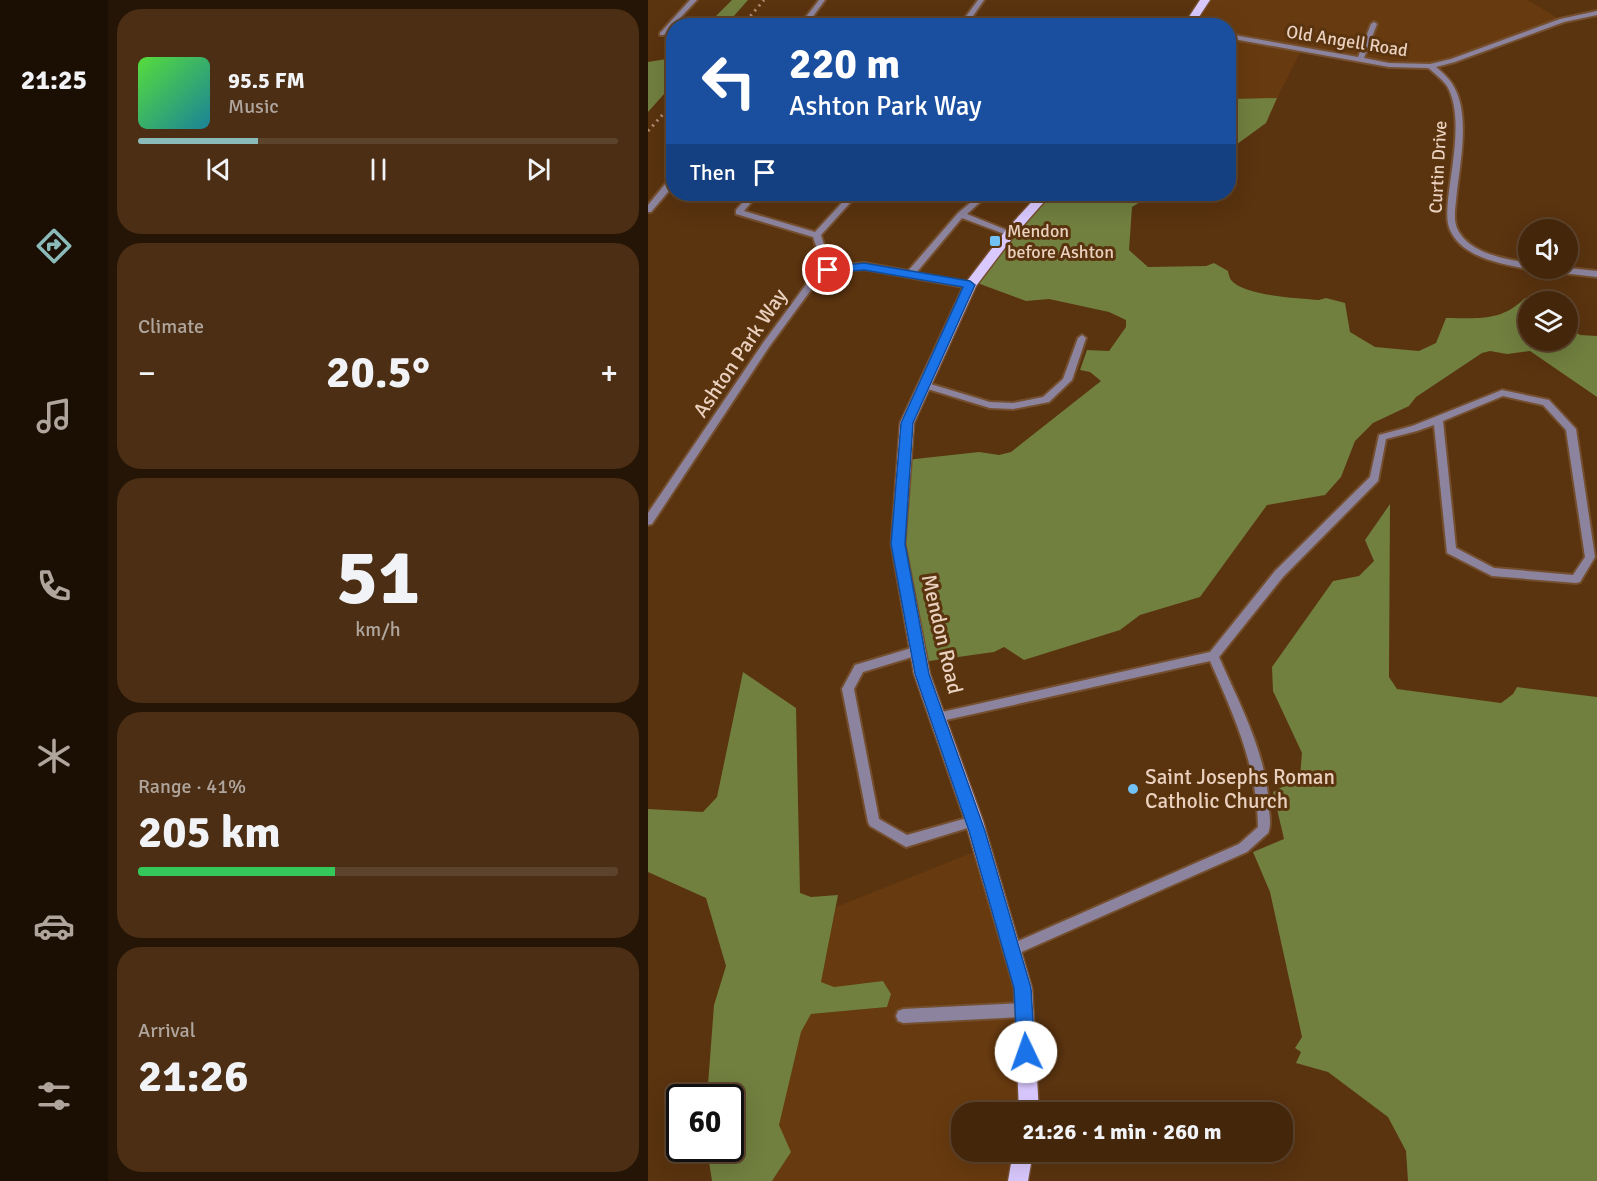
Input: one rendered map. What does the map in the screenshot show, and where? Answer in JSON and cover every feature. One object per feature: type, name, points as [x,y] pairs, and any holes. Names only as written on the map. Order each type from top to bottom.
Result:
[{"type":"main road","points":[[1193,18],[1205,0]]},
{"type":"main road","name":"Mendon Road","points":[[1028,1102],[1023,988],[974,821],[922,674],[898,544],[907,423],[970,285],[1010,233],[1039,201]]},
{"type":"main road","points":[[1018,1181],[1021,1162]]},
{"type":"street","points":[[677,18],[694,0]]},
{"type":"street","points":[[808,18],[822,0]]},
{"type":"street","points":[[968,18],[981,0]]},
{"type":"street","name":"Old Angell Road","points":[[1236,37],[1360,60],[1412,67],[1430,66],[1453,61],[1562,20],[1597,13]]},
{"type":"street","points":[[1360,60],[1374,24]]},
{"type":"street","points":[[662,34],[666,30]]},
{"type":"street","name":"Curtin Drive","points":[[1430,66],[1450,86],[1457,107],[1459,153],[1453,172],[1451,191],[1452,226],[1456,234],[1472,248],[1495,258],[1518,264]]},
{"type":"street","points":[[648,210],[666,189]]},
{"type":"street","points":[[748,201],[739,212],[817,235]]},
{"type":"street","points":[[817,235],[848,201]]},
{"type":"street","points":[[910,274],[978,201]]},
{"type":"street","points":[[962,216],[1010,233]]},
{"type":"street","points":[[817,235],[828,270],[864,266],[970,285]]},
{"type":"street","name":"Ashton Park Way","points":[[648,521],[806,288],[828,270]]},
{"type":"street","points":[[1578,272],[1597,274]]},
{"type":"street","points":[[924,385],[990,405],[1013,406],[1046,400],[1067,380],[1082,338]]},
{"type":"street","points":[[937,717],[1214,656],[1279,574],[1375,478],[1382,438],[1502,393],[1546,402],[1571,429],[1590,557],[1576,579],[1492,572],[1451,550],[1438,418]]},
{"type":"street","points":[[918,651],[859,668],[848,689],[874,822],[906,841],[974,821]]},
{"type":"street","points":[[1012,950],[1243,848],[1264,829],[1265,804],[1253,746],[1214,656]]},
{"type":"street","points":[[903,1016],[1024,1011]]},
{"type":"shaded area","points":[[1205,0],[1527,0],[1560,19],[1462,57],[1430,65],[1396,64],[1301,51],[1277,98],[1236,99],[1236,18],[1194,18]]},
{"type":"shaded area","points":[[984,848],[1025,984],[1032,1102],[951,1102],[951,1162],[1024,1162],[1020,1181],[772,1181],[791,1152],[778,1125],[801,1032],[811,1014],[887,1007],[891,994],[883,981],[834,987],[821,982],[836,907]]},
{"type":"green space","points":[[732,0],[748,0],[732,18],[714,18]]},
{"type":"green space","points":[[666,59],[666,92],[648,112],[648,62]]},
{"type":"green space","points":[[1277,98],[1266,123],[1236,145],[1236,99]]},
{"type":"green space","points":[[1038,201],[1142,201],[1132,207],[1129,250],[1148,267],[1206,266],[1214,263],[1228,271],[1231,279],[1237,285],[1247,290],[1286,297],[1319,300],[1326,298],[1345,303],[1350,332],[1375,347],[1419,351],[1436,343],[1446,318],[1488,317],[1498,315],[1518,304],[1518,351],[1530,351],[1507,354],[1490,351],[1482,353],[1416,397],[1409,406],[1373,423],[1355,441],[1341,477],[1325,495],[1267,505],[1200,597],[1140,615],[1120,630],[1024,660],[1004,647],[994,652],[922,662],[899,546],[906,460],[979,452],[999,455],[1011,452],[1101,381],[1090,372],[1080,370],[1087,350],[1109,351],[1126,327],[1126,320],[1109,312],[1049,299],[1026,301],[980,284],[979,278],[1009,233]]},
{"type":"green space","points":[[1578,334],[1597,336],[1597,397],[1530,351],[1578,351]]},
{"type":"green space","points":[[1390,504],[1389,677],[1397,689],[1501,703],[1513,694],[1517,687],[1597,697],[1597,1181],[1408,1181],[1406,1151],[1388,1117],[1328,1072],[1296,1063],[1301,1052],[1295,1048],[1302,1037],[1270,892],[1253,852],[1284,839],[1273,792],[1300,777],[1302,753],[1273,691],[1272,667],[1333,581],[1359,576],[1374,561],[1365,540]]},
{"type":"green space","points":[[743,672],[796,708],[800,893],[811,897],[838,895],[821,982],[834,987],[883,981],[891,994],[887,1007],[811,1014],[801,1032],[779,1125],[791,1152],[772,1181],[712,1181],[709,1162],[744,1162],[744,1084],[708,1084],[714,1005],[726,966],[706,898],[648,872],[648,809],[703,812],[717,797]]},
{"type":"railway","points":[[749,18],[764,0]]},
{"type":"railway","points":[[648,131],[666,111]]},
{"type":"place","name":"Mendon before Ashton","points":[[995,241]]},
{"type":"place","name":"Saint Josephs Roman Catholic Church","points":[[1133,789]]},
{"type":"route","points":[[828,270],[864,266],[970,285],[907,423],[898,544],[922,674],[977,831],[1023,988],[1026,1052]]}]
